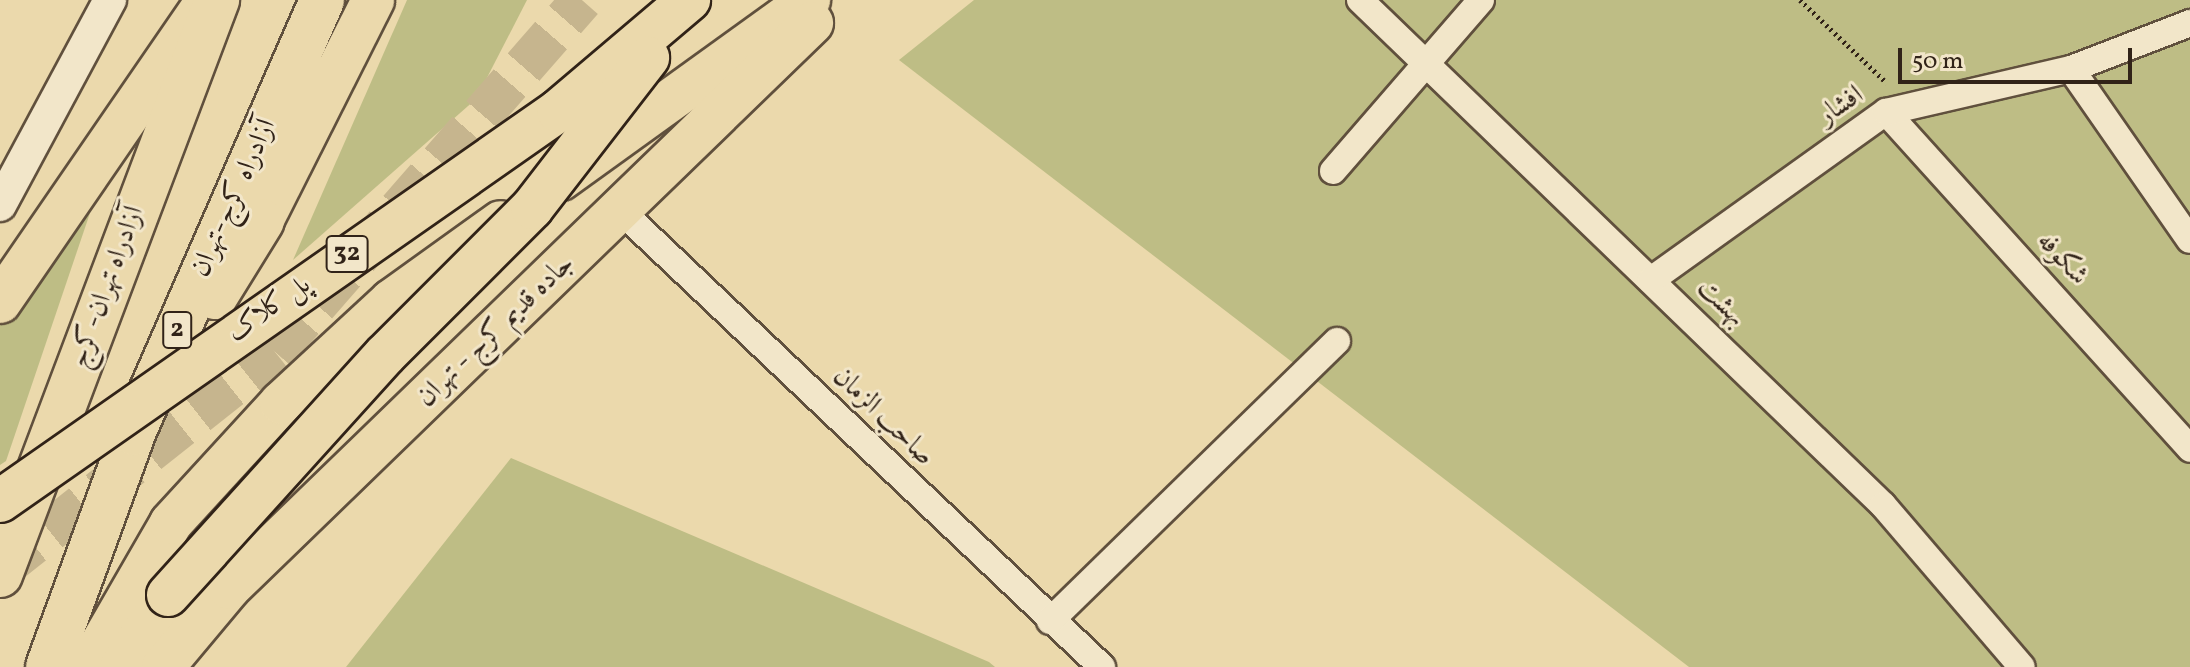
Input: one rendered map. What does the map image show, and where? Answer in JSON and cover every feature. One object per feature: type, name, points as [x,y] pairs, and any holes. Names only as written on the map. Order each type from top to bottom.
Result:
[{"type":"highway","points":[[0,302],[208,0]]},
{"type":"highway","name":"آزادراه تهران-کرج","points":[[0,575],[217,0]]},
{"type":"highway","name":"آزادراه کرج-تهران","points":[[48,667],[133,433],[322,0]]},
{"type":"highway","points":[[133,433],[262,221],[373,0]]},
{"type":"highway","name":"پل کلاک","points":[[0,501],[558,111],[691,0]]},
{"type":"highway","name":"پل کلاک","points":[[121,667],[168,595],[385,355],[532,208],[691,0]]},
{"type":"highway","points":[[88,667],[171,523],[281,403],[380,311],[809,0]]},
{"type":"highway","name":"جاده قدیم کرج - تهران","points":[[163,667],[239,578],[836,0]]},
{"type":"street","points":[[0,205],[110,0]]},
{"type":"street","name":"بهشت","points":[[1360,0],[1883,505],[2022,667]]},
{"type":"street","points":[[1333,171],[1481,0]]},
{"type":"street","name":"افشار","points":[[1651,280],[1898,109],[2071,69],[2190,23]]},
{"type":"street","points":[[2071,69],[2190,240]]},
{"type":"street","name":"شکوفه","points":[[1898,109],[2190,449]]},
{"type":"street","name":"صاحب الزمان","points":[[621,211],[1102,667]]},
{"type":"street","points":[[1050,621],[1337,341]]},
{"type":"path","points":[[1800,0],[1898,109]]},
{"type":"shaded area","points":[[407,0],[527,0],[476,99],[293,260]]},
{"type":"shaded area","points":[[974,0],[2190,0],[2190,667],[1689,667],[899,60]]},
{"type":"shaded area","points":[[90,213],[6,461],[0,465],[0,325]]},
{"type":"shaded area","points":[[511,458],[989,662],[995,667],[346,667]]},
{"type":"tunnel","points":[[0,570],[275,352],[582,0]]}]
